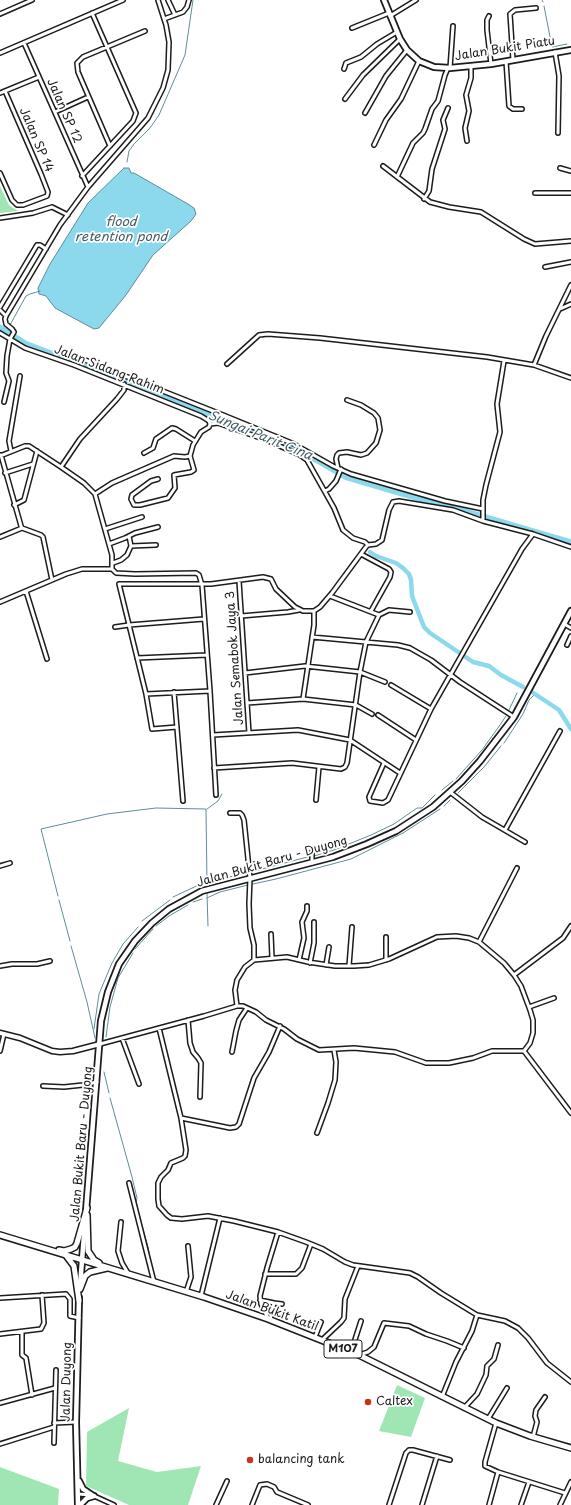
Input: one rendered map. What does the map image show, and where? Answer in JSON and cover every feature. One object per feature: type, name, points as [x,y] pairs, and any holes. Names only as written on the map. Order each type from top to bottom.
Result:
[{"type":"main road","name":"Jalan Bukit Piatu","points":[[384,0],[400,39],[407,50],[419,60],[434,67],[449,68],[491,64],[571,50]]},
{"type":"main road","name":"Jalan Bukit Baru - Duyong","points":[[82,1259],[101,1021],[108,992],[119,964],[135,941],[152,923],[169,909],[202,891],[312,860],[333,857],[396,831],[428,810],[450,792],[480,761],[514,717],[571,611]]},
{"type":"main road","points":[[44,1248],[64,1251],[75,1247],[87,1208]]},
{"type":"main road","points":[[87,1208],[88,1251],[94,1260],[108,1268]]},
{"type":"main road","name":"Jalan Bukit Katil","points":[[0,1235],[201,1296],[269,1319],[359,1355],[496,1423],[533,1437],[571,1448]]},
{"type":"main road","points":[[64,1254],[74,1266],[79,1301]]},
{"type":"main road","name":"Jalan Duyong","points":[[79,1505],[76,1422],[78,1318],[82,1259]]},
{"type":"main road","points":[[80,1289],[85,1276],[90,1272],[108,1268]]},
{"type":"main road","points":[[77,1478],[83,1489],[93,1496]]},
{"type":"main road","points":[[79,1505],[86,1498],[93,1496]]},
{"type":"street","points":[[0,14],[32,0]]},
{"type":"street","points":[[0,54],[123,0]]},
{"type":"street","points":[[4,402],[9,381],[6,374],[6,366],[10,339],[13,333],[12,329],[6,324],[6,316],[46,250],[88,187],[144,124],[156,104],[166,79],[169,61],[169,42],[158,0]]},
{"type":"street","points":[[168,0],[175,15]]},
{"type":"street","points":[[164,19],[186,10],[189,0]]},
{"type":"street","points":[[352,28],[390,14],[416,0]]},
{"type":"street","points":[[513,60],[510,14],[514,10],[536,8]]},
{"type":"street","points":[[82,176],[133,121],[136,113],[92,13]]},
{"type":"street","points":[[489,16],[487,20],[487,30],[491,64]]},
{"type":"street","points":[[397,177],[413,143],[423,133],[432,108],[438,101],[444,75],[449,68],[453,26]]},
{"type":"street","points":[[110,146],[78,72],[77,63],[83,57],[144,31]]},
{"type":"street","points":[[344,69],[346,63],[361,57],[377,44],[397,32]]},
{"type":"street","points":[[345,100],[363,75],[400,39]]},
{"type":"street","name":"Jalan SP 12","points":[[24,43],[88,187]]},
{"type":"street","points":[[365,113],[386,76],[407,50]]},
{"type":"street","points":[[555,52],[559,76],[558,133]]},
{"type":"street","points":[[374,145],[386,120],[401,99],[419,60]]},
{"type":"street","points":[[506,61],[509,106],[514,109],[522,109]]},
{"type":"street","points":[[467,141],[465,128],[469,111],[466,95],[471,78],[471,66]]},
{"type":"street","points":[[0,94],[39,77]]},
{"type":"street","name":"Jalan SP 14","points":[[0,173],[12,200],[16,204],[22,206],[47,196],[48,192],[41,174],[5,91]]},
{"type":"street","points":[[54,112],[88,97]]},
{"type":"street","points":[[424,199],[429,191],[432,169],[445,129],[443,120],[448,108]]},
{"type":"street","points":[[383,166],[424,199],[449,207],[481,212],[524,239],[535,244],[571,241]]},
{"type":"street","points":[[560,168],[571,172]]},
{"type":"street","points":[[535,193],[571,192]]},
{"type":"street","points":[[0,218],[33,213],[52,207],[68,216]]},
{"type":"street","points":[[0,307],[37,245],[40,245],[46,250]]},
{"type":"street","points":[[545,267],[571,262]]},
{"type":"street","points":[[534,365],[540,349],[571,285]]},
{"type":"street","points":[[560,309],[571,304]]},
{"type":"street","points":[[0,310],[6,316]]},
{"type":"street","name":"Jalan Sidang Rahim","points":[[0,333],[25,348],[124,384],[206,418],[214,423],[266,440],[300,455],[307,460],[327,490],[343,530],[353,538],[365,542],[368,546]]},
{"type":"street","points":[[227,364],[259,335],[268,334],[320,338],[444,352],[534,365],[571,378]]},
{"type":"street","points":[[75,356],[294,444],[339,470],[372,481],[483,511]]},
{"type":"street","points":[[483,520],[486,485],[500,432],[497,404],[504,361]]},
{"type":"street","points":[[11,451],[9,441],[20,376]]},
{"type":"street","points":[[62,467],[80,439],[124,390],[124,384]]},
{"type":"street","points":[[327,490],[336,481],[338,476],[339,470],[336,455],[347,452],[361,455],[367,453],[376,443],[380,430],[378,418],[374,413],[365,407],[347,400]]},
{"type":"street","points":[[158,479],[151,481],[132,494],[131,499],[134,505],[140,505],[168,498],[175,488],[174,475],[191,472],[194,470],[190,456],[195,441],[201,432],[223,415]]},
{"type":"street","points":[[144,453],[153,448],[156,439],[172,428],[195,441]]},
{"type":"street","points":[[22,528],[0,455],[24,446],[29,446],[62,467],[84,483],[95,494],[109,544],[113,563],[112,569]]},
{"type":"street","points":[[14,505],[24,500],[36,450]]},
{"type":"street","points":[[95,494],[112,483],[174,456],[190,456]]},
{"type":"street","points":[[5,473],[33,464]]},
{"type":"street","points":[[303,699],[312,637],[314,611],[330,596],[368,546],[376,544],[382,540],[389,510],[393,502],[399,501],[452,510],[571,547]]},
{"type":"street","points":[[105,529],[142,517]]},
{"type":"street","points":[[109,544],[135,533],[158,527]]},
{"type":"street","points":[[0,537],[22,528],[41,535],[43,537],[52,580]]},
{"type":"street","points":[[384,762],[369,797],[370,801],[383,803],[387,802],[431,709],[458,658],[493,601],[522,549],[533,534]]},
{"type":"street","points":[[113,563],[122,560],[127,555],[131,546],[129,536]]},
{"type":"street","points":[[131,546],[156,545]]},
{"type":"street","points":[[361,554],[389,569],[391,572],[390,577],[371,611]]},
{"type":"street","points":[[0,602],[77,570],[112,569],[116,573],[197,574],[202,584],[216,795]]},
{"type":"street","points":[[177,727],[152,729],[146,694],[119,584],[202,584],[258,577],[270,579],[276,589],[299,610]]},
{"type":"street","name":"Jalan Semabok Jaya 3","points":[[239,580],[249,734]]},
{"type":"street","points":[[26,591],[47,659]]},
{"type":"street","points":[[330,596],[380,615]]},
{"type":"street","points":[[241,616],[299,610],[314,611]]},
{"type":"street","points":[[214,768],[292,763],[341,769],[345,767],[347,763],[360,672],[366,642],[380,615],[389,610],[410,612]]},
{"type":"street","points":[[115,628],[129,625],[204,619]]},
{"type":"street","points":[[564,624],[571,628]]},
{"type":"street","points":[[567,645],[571,636]]},
{"type":"street","points":[[312,637],[404,646],[430,660],[460,682],[514,717]]},
{"type":"street","points":[[137,658],[207,655]]},
{"type":"street","points":[[245,673],[308,667],[360,672],[385,682]]},
{"type":"street","points":[[391,685],[431,709]]},
{"type":"street","points":[[146,694],[210,690]]},
{"type":"street","points":[[174,692],[183,801]]},
{"type":"street","points":[[247,703],[303,699],[356,705],[372,714]]},
{"type":"street","points":[[378,715],[416,740]]},
{"type":"street","points":[[213,736],[298,730],[350,740],[400,773]]},
{"type":"street","points":[[505,830],[560,731]]},
{"type":"street","points":[[316,800],[319,767]]},
{"type":"street","points":[[450,792],[482,816],[525,842]]},
{"type":"street","points":[[230,813],[240,813],[244,817],[250,878],[250,928],[254,945],[254,960]]},
{"type":"street","points":[[312,852],[312,860]]},
{"type":"street","points":[[0,866],[10,863]]},
{"type":"street","points":[[479,942],[518,868]]},
{"type":"street","points":[[299,960],[304,938],[302,922],[307,911],[307,906]]},
{"type":"street","points":[[310,963],[314,943],[314,922]]},
{"type":"street","points":[[514,975],[563,938],[571,926]]},
{"type":"street","points":[[349,966],[352,927]]},
{"type":"street","points":[[271,934],[272,958]]},
{"type":"street","points":[[238,1006],[236,990],[237,980],[245,967],[254,960],[287,957],[310,963],[326,965],[369,965],[386,960],[437,937],[448,936],[469,938],[479,942],[504,963],[514,975],[529,1006],[533,1020],[533,1034],[530,1043],[524,1051]]},
{"type":"street","points":[[386,937],[386,960]]},
{"type":"street","points":[[326,965],[328,947]]},
{"type":"street","points":[[0,966],[12,964],[37,964],[50,961]]},
{"type":"street","points":[[529,1006],[554,998]]},
{"type":"street","points":[[0,1051],[2,1033],[20,1038],[52,1051],[73,1051],[238,1006],[247,1008],[266,1020],[280,1026],[297,1039],[319,1050],[354,1048],[395,1052],[426,1063],[465,1060],[492,1051],[524,1051]]},
{"type":"street","points":[[232,1052],[237,1026],[247,1008]]},
{"type":"street","points":[[188,1020],[192,1052],[201,1063],[200,1097]]},
{"type":"street","points":[[181,1118],[230,1128],[236,1127],[239,1124],[254,1078],[269,1052],[280,1026]]},
{"type":"street","points":[[159,1028],[181,1118],[186,1153],[183,1158],[171,1163],[168,1170],[161,1177],[158,1183],[159,1206],[166,1215],[171,1218],[182,1219],[208,1216],[220,1218],[278,1232],[323,1249],[345,1262],[358,1266],[410,1273],[477,1315],[504,1321],[518,1328],[547,1363],[571,1382]]},
{"type":"street","points":[[122,1038],[139,1084]]},
{"type":"street","points":[[317,1133],[335,1080],[336,1062],[334,1050]]},
{"type":"street","points":[[524,1051],[571,1113]]},
{"type":"street","points":[[43,1086],[83,1085],[97,1082]]},
{"type":"street","points":[[129,1184],[154,1282]]},
{"type":"street","points":[[201,1296],[220,1218]]},
{"type":"street","points":[[121,1222],[118,1252],[129,1274]]},
{"type":"street","points":[[269,1319],[260,1300],[265,1274],[278,1232]]},
{"type":"street","points":[[265,1274],[296,1274],[302,1268],[310,1244]]},
{"type":"street","points":[[186,1292],[191,1277],[188,1246]]},
{"type":"street","points":[[322,1340],[344,1318],[345,1299],[358,1266]]},
{"type":"street","points":[[0,1298],[63,1294],[68,1296],[70,1299],[70,1316],[78,1318]]},
{"type":"street","points":[[0,1334],[38,1330],[43,1327],[42,1295]]},
{"type":"street","points":[[260,1300],[282,1304]]},
{"type":"street","points":[[269,1319],[274,1303]]},
{"type":"street","points":[[442,1397],[456,1362],[472,1331],[477,1315]]},
{"type":"street","points":[[351,1352],[361,1321]]},
{"type":"street","points":[[315,1337],[321,1322]]},
{"type":"street","points":[[359,1355],[368,1352],[374,1347],[384,1323],[409,1326],[464,1348]]},
{"type":"street","points":[[22,1332],[22,1355],[26,1358],[32,1395]]},
{"type":"street","points":[[464,1408],[477,1394],[486,1375],[487,1366],[494,1359],[498,1345]]},
{"type":"street","points":[[54,1443],[56,1370]]},
{"type":"street","points":[[0,1403],[55,1388]]},
{"type":"street","points":[[488,1419],[507,1388]]},
{"type":"street","points":[[533,1437],[537,1422],[535,1416],[536,1410],[545,1397]]},
{"type":"street","points":[[0,1444],[54,1425],[76,1422]]},
{"type":"street","points":[[496,1423],[484,1464],[486,1467],[565,1493]]},
{"type":"street","points":[[389,1505],[406,1453],[409,1450],[450,1460]]},
{"type":"street","points":[[422,1505],[437,1456]]},
{"type":"street","points":[[488,1505],[498,1472]]},
{"type":"street","points":[[216,1505],[227,1481]]},
{"type":"street","points":[[521,1505],[528,1482]]},
{"type":"street","points":[[560,1505],[571,1482]]},
{"type":"street","points":[[252,1505],[260,1485],[264,1484],[271,1485],[277,1492],[308,1505]]},
{"type":"street","points":[[78,1494],[93,1496],[114,1505]]},
{"type":"street","points":[[293,1505],[295,1500]]},
{"type":"green space","points":[[0,186],[9,205],[18,211],[0,213]]},
{"type":"green space","points":[[397,1385],[425,1398],[411,1437],[379,1431]]},
{"type":"green space","points":[[129,1408],[118,1461],[157,1472],[201,1466],[188,1505],[129,1505],[86,1486],[87,1432]]},
{"type":"green space","points":[[0,1467],[59,1489],[58,1505],[0,1505]]},
{"type":"water","name":"flood retention pond","points":[[124,168],[129,168],[131,173],[134,173],[188,204],[194,208],[196,214],[191,221],[153,255],[126,295],[99,328],[94,329],[55,308],[46,296],[39,294],[38,288],[50,264],[88,203]]},
{"type":"waterway","points":[[127,162],[129,151],[150,128],[159,115],[185,55],[193,0]]},
{"type":"waterway","points":[[544,6],[552,47],[567,44]]},
{"type":"waterway","points":[[10,325],[26,296],[40,291]]},
{"type":"waterway","name":"Sungai Parit Cina","points":[[0,328],[25,344],[302,451],[347,477],[571,543]]},
{"type":"waterway","points":[[370,552],[376,556],[396,563],[409,574],[412,596],[424,627],[430,633],[473,662],[489,666],[501,675],[523,687]]},
{"type":"waterway","points":[[532,692],[559,710],[571,729]]},
{"type":"waterway","points":[[509,710],[517,693]]},
{"type":"waterway","points":[[504,743],[523,714],[529,700],[535,694]]},
{"type":"waterway","points":[[456,779],[482,750],[506,716]]},
{"type":"waterway","points":[[458,793],[484,767],[501,746]]},
{"type":"waterway","points":[[442,790],[453,781]]},
{"type":"waterway","points":[[207,809],[218,801],[222,794]]},
{"type":"waterway","points":[[314,856],[334,850],[394,824],[417,808],[422,808],[435,795]]},
{"type":"waterway","points":[[444,806],[450,800]]},
{"type":"waterway","points":[[58,896],[41,829],[107,814],[156,808],[206,809],[207,884]]},
{"type":"waterway","points":[[253,884],[351,859],[403,833],[440,809]]},
{"type":"waterway","points":[[251,872],[311,856]]},
{"type":"waterway","points":[[207,880],[215,880],[248,873]]},
{"type":"waterway","points":[[173,897],[205,882]]},
{"type":"waterway","points":[[207,898],[220,892],[248,885]]},
{"type":"waterway","points":[[207,894],[208,926]]},
{"type":"waterway","points":[[193,902],[202,899]]},
{"type":"waterway","points":[[59,900],[70,941]]},
{"type":"waterway","points":[[142,921],[170,900]]},
{"type":"waterway","points":[[156,926],[169,916],[188,905]]},
{"type":"waterway","points":[[94,1029],[99,994],[112,963],[123,944],[138,927]]},
{"type":"waterway","points":[[135,949],[153,929]]},
{"type":"waterway","points":[[71,946],[87,1002],[95,1038]]},
{"type":"waterway","points":[[106,1037],[110,1007],[118,978],[133,953]]},
{"type":"waterway","points":[[104,1072],[109,1093]]},
{"type":"waterway","points":[[110,1098],[132,1177],[137,1198],[136,1202],[148,1247],[152,1270]]},
{"type":"place","name":"Caltex","points":[[368,1402]]},
{"type":"place","name":"balancing tank","points":[[250,1460]]}]
